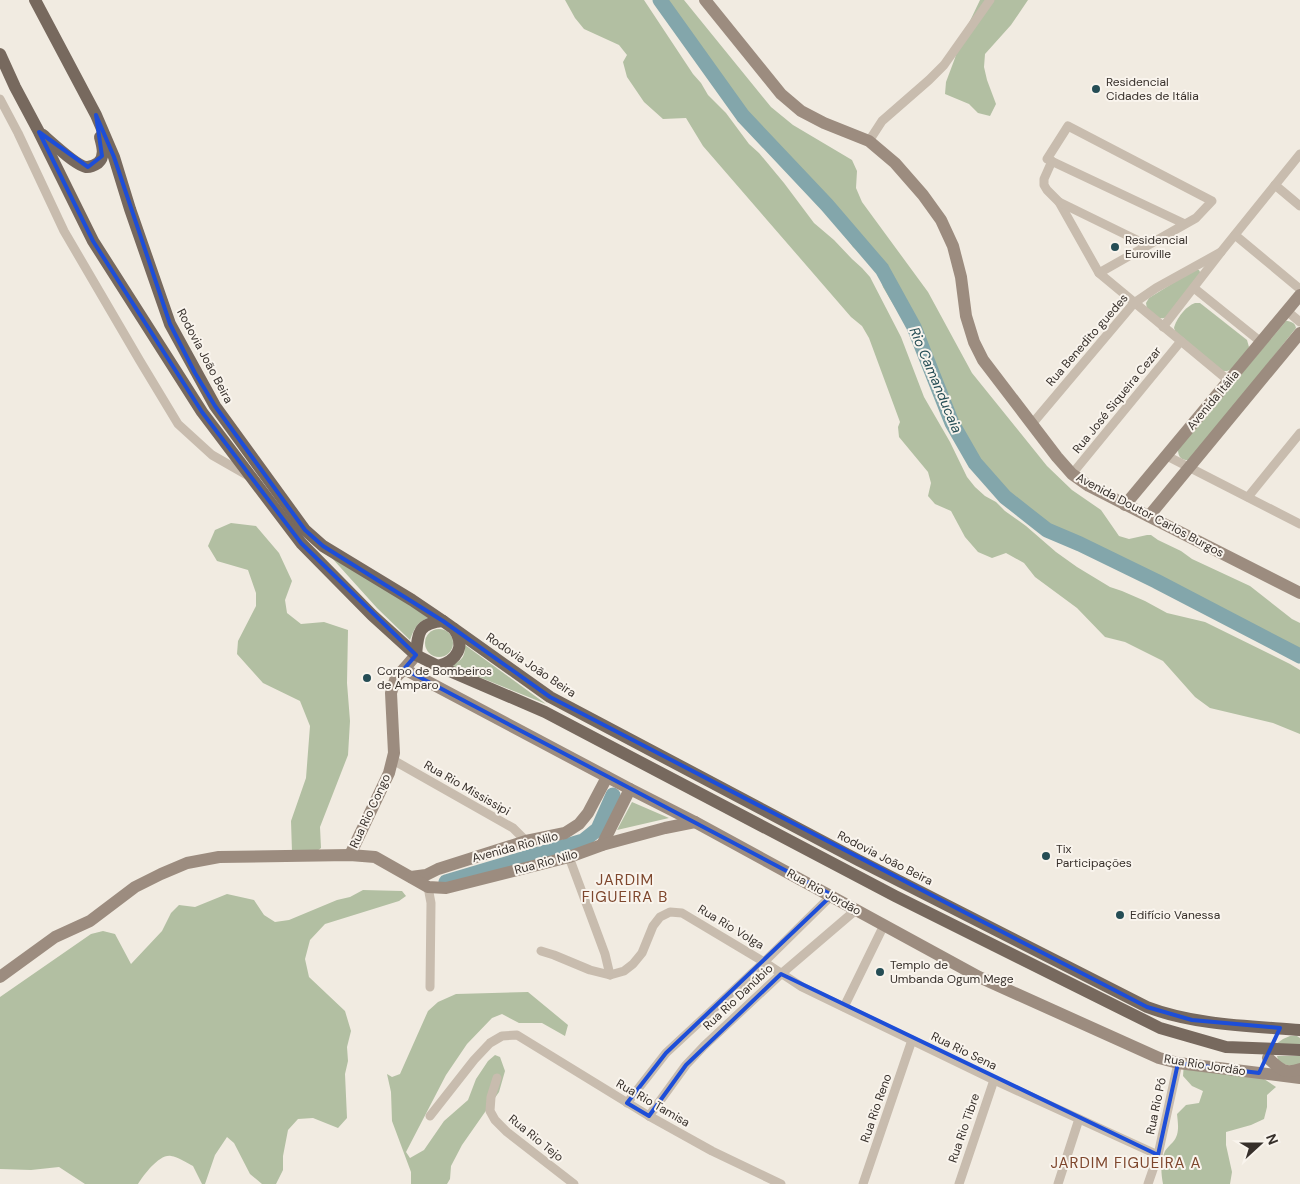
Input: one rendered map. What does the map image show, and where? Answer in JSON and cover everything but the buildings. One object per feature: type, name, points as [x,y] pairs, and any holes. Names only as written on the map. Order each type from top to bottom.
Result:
[{"type":"main road","name":"Rodovia João Beira","points":[[35,0],[96,116],[114,157],[170,324],[215,406],[305,530],[323,546],[412,600],[550,697],[858,860],[1147,1007],[1165,1014],[1192,1020],[1300,1030]]},
{"type":"main road","points":[[0,54],[93,241],[202,412],[301,543],[372,616],[416,655],[545,712],[896,896],[1160,1028],[1226,1047],[1269,1054],[1300,1050]]},
{"type":"main road","points":[[39,132],[82,166],[94,166],[101,160],[103,152],[96,116]]},
{"type":"main road","points":[[416,655],[417,638],[427,624],[448,624],[457,633],[460,642],[458,651],[453,659],[438,666]]},
{"type":"main road","points":[[1269,1054],[1274,1038],[1280,1028]]},
{"type":"street","name":"Avenida Doutor Carlos Burgos","points":[[705,0],[781,94],[801,111],[824,123],[869,141],[895,163],[923,195],[941,220],[953,246],[961,277],[966,316],[974,342],[983,360],[1072,474],[1089,486],[1300,594]]},
{"type":"street","points":[[869,141],[882,121],[930,80],[944,64],[990,0]]},
{"type":"street","points":[[0,99],[64,231],[178,424],[212,455],[252,477]]},
{"type":"street","points":[[1098,273],[1196,218],[1212,201],[1068,126],[1047,159],[1185,224]]},
{"type":"street","points":[[1164,327],[1221,252],[1300,154]]},
{"type":"street","points":[[1052,161],[1044,179],[1044,185],[1059,202],[1098,273],[1229,381]]},
{"type":"street","points":[[1275,185],[1300,206]]},
{"type":"street","points":[[1059,202],[1147,245]]},
{"type":"street","points":[[1235,235],[1300,289]]},
{"type":"street","name":"Rua Benedito guedes","points":[[1032,424],[1134,303],[1156,288],[1221,252]]},
{"type":"street","points":[[1194,288],[1261,342]]},
{"type":"street","name":"Avenida Itália","points":[[1126,505],[1300,295]]},
{"type":"street","points":[[1287,311],[1300,322]]},
{"type":"street","name":"Avenida Itália","points":[[1149,516],[1300,333]]},
{"type":"street","name":"Rua José Siqueira Cezar","points":[[1072,474],[1181,341]]},
{"type":"street","points":[[1248,497],[1300,433]]},
{"type":"street","points":[[1167,456],[1300,524]]},
{"type":"street","name":"Rua Rio Congo","points":[[350,855],[389,773],[394,753],[391,693],[396,677],[416,655]]},
{"type":"street","name":"Rua Rio Jordão","points":[[404,670],[695,822],[979,976],[1159,1058],[1178,1063],[1300,1078]]},
{"type":"street","name":"Rua Rio Mississipi","points":[[392,760],[513,828],[526,841]]},
{"type":"street","name":"Avenida Rio Nilo","points":[[427,881],[438,869],[526,841],[565,833],[579,824],[588,813],[607,777]]},
{"type":"street","points":[[602,845],[630,789]]},
{"type":"street","name":"Rua Rio Nilo","points":[[427,881],[446,888],[569,857],[602,845],[665,828],[695,822]]},
{"type":"street","points":[[0,977],[56,938],[90,920],[135,887],[187,863],[219,857],[350,855],[375,857],[411,877],[427,881],[431,903],[430,987]]},
{"type":"street","points":[[541,951],[590,970],[610,975],[605,954],[569,857]]},
{"type":"street","name":"Rua Rio Danúbio","points":[[627,1103],[666,1053],[832,896]]},
{"type":"street","name":"Rua Rio Danúbio","points":[[649,1116],[686,1065],[709,1042],[781,974],[857,910]]},
{"type":"street","name":"Rua Rio Volga","points":[[610,975],[624,971],[633,964],[642,953],[653,926],[660,917],[670,912],[682,913],[764,962]]},
{"type":"street","points":[[844,1007],[884,925]]},
{"type":"street","name":"Rua Rio Sena","points":[[764,962],[802,987],[994,1080],[1158,1156]]},
{"type":"street","name":"Rua Rio Tamisa","points":[[430,1116],[474,1060],[490,1043],[502,1036],[517,1035],[649,1116],[712,1151],[781,1184]]},
{"type":"street","name":"Rua Rio Reno","points":[[863,1184],[912,1040]]},
{"type":"street","points":[[1259,1073],[1269,1054],[1280,1069],[1291,1072],[1300,1069]]},
{"type":"street","name":"Rua Rio Pó","points":[[1148,1184],[1158,1156],[1178,1063]]},
{"type":"street","name":"Rua Rio Tejo","points":[[497,1078],[491,1097],[490,1111],[495,1120],[568,1182]]},
{"type":"street","name":"Rua Rio Tibre","points":[[958,1184],[994,1080]]},
{"type":"street","points":[[1058,1184],[1079,1119]]},
{"type":"highlighted area","points":[[96,115],[114,157],[170,324],[195,373],[215,406],[305,530],[323,546],[443,621],[550,697],[1147,1007],[1192,1020],[1280,1028],[1259,1073],[1178,1063],[1158,1155],[781,974],[686,1065],[649,1116],[627,1103],[666,1053],[832,895],[404,669],[416,655],[301,543],[202,412],[93,241],[39,132],[88,167],[102,156]]},
{"type":"green space","points":[[565,0],[644,0],[708,95],[726,113],[749,144],[784,183],[814,223],[834,240],[870,277],[901,337],[924,397],[950,442],[967,477],[975,487],[1026,526],[1056,552],[1110,587],[1145,601],[1167,613],[1205,622],[1300,670],[1300,734],[1273,723],[1210,708],[1195,697],[1163,661],[1125,642],[1105,637],[1077,608],[1035,577],[1024,563],[1006,553],[992,558],[978,552],[965,537],[951,511],[935,504],[928,496],[931,483],[928,472],[899,437],[898,427],[900,422],[869,338],[862,326],[851,317],[703,146],[686,118],[663,119],[644,102],[627,77],[623,62],[627,55],[619,45],[584,29]]},
{"type":"green space","points":[[667,0],[684,0],[771,107],[793,125],[852,160],[857,171],[856,188],[862,202],[928,292],[972,373],[1047,466],[1072,490],[1101,510],[1119,536],[1129,539],[1151,535],[1192,559],[1250,586],[1292,619],[1300,623],[1300,654],[1201,597],[1164,584],[1130,569],[1107,555],[1082,548],[1060,536],[1018,508],[1000,487],[970,460],[936,390],[914,330],[890,299],[872,264],[853,247],[822,205],[809,183],[800,173],[770,149],[754,129],[735,111],[720,90],[710,67],[687,36]]},
{"type":"green space","points":[[980,0],[1028,0],[1011,25],[985,54],[984,67],[996,104],[990,116],[978,113],[969,104],[945,94],[946,82],[958,46]]},
{"type":"green space","points":[[1194,270],[1199,270],[1201,274],[1167,317],[1158,318],[1147,309],[1146,303],[1149,298]]},
{"type":"green space","points":[[1195,303],[1200,303],[1247,340],[1249,347],[1247,352],[1232,369],[1222,371],[1176,333],[1174,328],[1179,317],[1188,307]]},
{"type":"green space","points":[[1286,321],[1290,321],[1296,328],[1191,460],[1181,458],[1178,449]]},
{"type":"green space","points":[[231,523],[256,526],[279,553],[292,581],[285,600],[287,613],[301,624],[324,622],[348,630],[347,683],[350,721],[348,755],[320,827],[321,848],[313,854],[292,852],[291,821],[306,778],[310,726],[300,701],[263,683],[237,654],[238,641],[256,606],[256,593],[248,570],[217,561],[208,546],[215,530]]},
{"type":"green space","points":[[331,557],[409,604],[428,618],[416,626],[410,640],[377,608]]},
{"type":"green space","points":[[439,629],[449,633],[453,643],[449,653],[439,657],[429,653],[425,643],[429,633]]},
{"type":"green space","points":[[465,645],[546,704],[452,666],[462,658]]},
{"type":"green space","points":[[632,802],[669,818],[617,830]]},
{"type":"green space","points":[[363,890],[402,891],[406,896],[399,901],[325,924],[310,940],[305,959],[309,977],[345,1011],[351,1031],[347,1047],[348,1061],[345,1074],[347,1118],[338,1128],[313,1118],[298,1119],[288,1130],[283,1156],[283,1170],[276,1184],[262,1184],[250,1174],[234,1143],[227,1137],[215,1155],[205,1184],[202,1184],[193,1166],[171,1156],[166,1156],[157,1162],[138,1184],[85,1184],[59,1167],[31,1170],[0,1169],[0,997],[91,934],[103,931],[115,934],[131,964],[162,931],[171,913],[179,905],[195,907],[227,894],[254,900],[264,915],[275,922],[289,920],[337,900],[350,897]]},
{"type":"green space","points":[[528,992],[568,1025],[565,1036],[542,1023],[519,1023],[502,1014],[492,1018],[467,1044],[446,1075],[406,1152],[410,1158],[424,1150],[444,1121],[468,1100],[476,1079],[488,1061],[495,1055],[500,1057],[505,1071],[499,1092],[462,1145],[451,1166],[450,1179],[447,1184],[411,1184],[411,1172],[392,1121],[391,1092],[387,1074],[392,1077],[400,1074],[428,1011],[438,1002],[456,994]]},
{"type":"green space","points":[[1290,1036],[1300,1038],[1300,1046],[1276,1044],[1283,1039]]},
{"type":"green space","points":[[1277,1056],[1300,1056],[1300,1068],[1279,1063]]},
{"type":"green space","points":[[1184,1063],[1258,1075],[1276,1087],[1267,1095],[1264,1119],[1226,1132],[1226,1145],[1232,1172],[1230,1184],[1163,1184],[1161,1172],[1162,1159],[1165,1151],[1177,1136],[1177,1114],[1186,1105],[1199,1103],[1203,1091],[1192,1086],[1183,1076]]},
{"type":"waterway","name":"Rio Camanducaia","points":[[660,0],[743,116],[827,205],[882,269],[914,327],[952,423],[975,463],[1005,497],[1047,530],[1156,581],[1300,656]]},
{"type":"waterway","points":[[446,882],[583,841],[598,829],[613,795]]},
{"type":"place","name":"Residencial Cidades de Itália","points":[[1096,89]]},
{"type":"place","name":"Residencial Euroville","points":[[1115,247]]},
{"type":"place","name":"Corpo de Bombeiros de Amparo","points":[[367,678]]},
{"type":"place","name":"Tix Participações","points":[[1046,856]]},
{"type":"place","name":"Edifício Vanessa","points":[[1120,915]]},
{"type":"place","name":"Templo de Umbanda Ogum Mege","points":[[880,972]]},
{"type":"district","name":"JARDIM FIGUEIRA B","points":[[625,888]]},
{"type":"district","name":"JARDIM FIGUEIRA A","points":[[1126,1163]]}]
